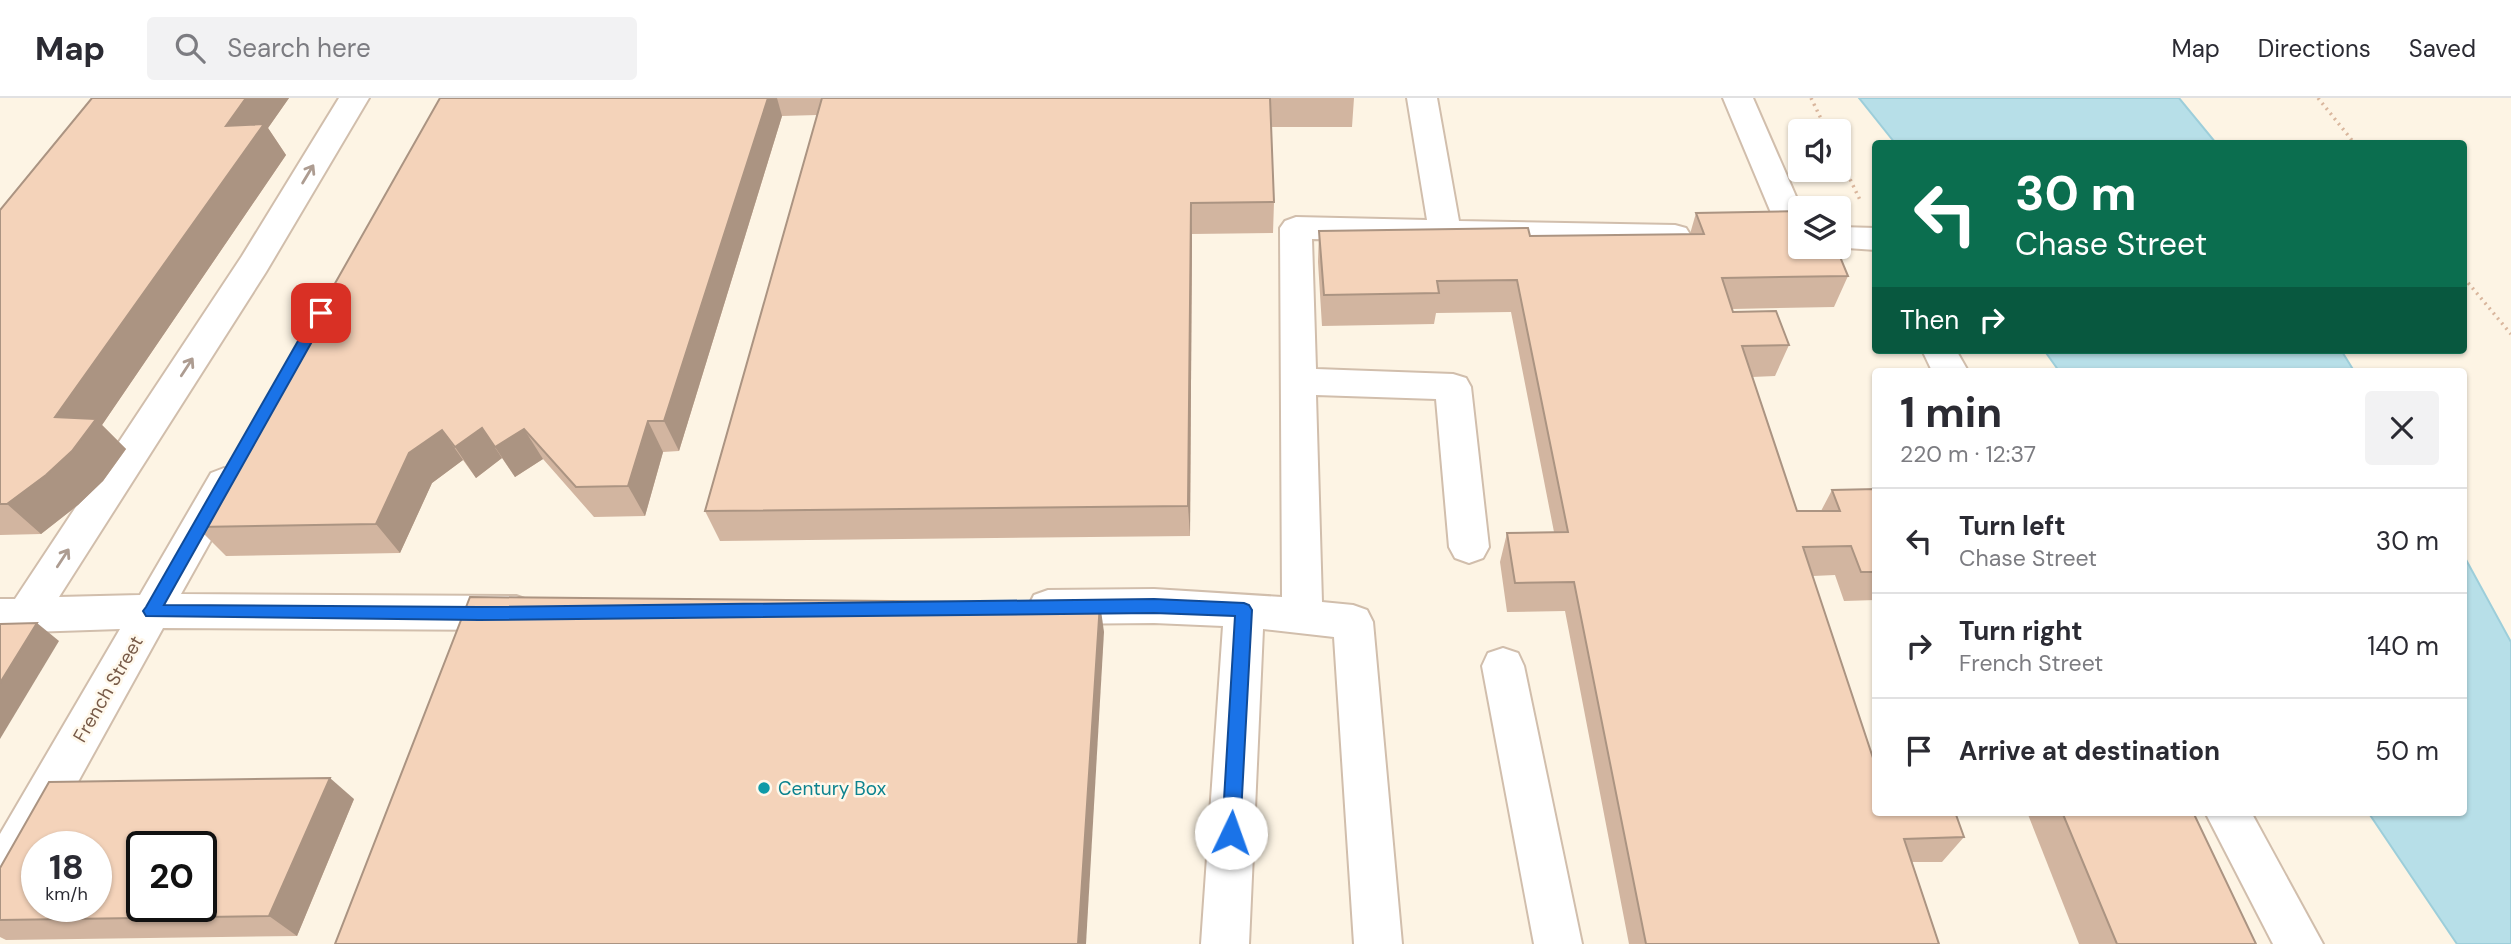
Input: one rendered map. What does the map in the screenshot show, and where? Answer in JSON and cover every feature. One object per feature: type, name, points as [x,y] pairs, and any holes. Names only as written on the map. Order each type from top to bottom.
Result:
[{"type":"street","points":[[13,615],[254,264],[354,98]]},
{"type":"street","points":[[1422,98],[1445,231]]},
{"type":"street","points":[[1738,98],[1788,214]]},
{"type":"street","points":[[1302,616],[1296,228],[1703,237]]},
{"type":"street","points":[[1757,238],[1788,239]]},
{"type":"street","points":[[1851,238],[1872,239]]},
{"type":"street","points":[[1298,381],[1453,387],[1469,547]]},
{"type":"street","name":"French Street","points":[[0,878],[239,457]]},
{"type":"street","points":[[1016,608],[1154,606],[1244,610],[1353,622],[1377,944]]},
{"type":"street","points":[[1225,944],[1244,610]]},
{"type":"street","points":[[13,615],[152,611],[471,633],[548,613]]},
{"type":"street","points":[[1503,666],[1558,944]]},
{"type":"street","points":[[2229,816],[2299,944]]},
{"type":"path","points":[[1811,98],[1821,119]]},
{"type":"path","points":[[2318,98],[2352,140]]},
{"type":"path","points":[[1851,182],[1860,201]]},
{"type":"path","points":[[2467,282],[2511,334]]},
{"type":"water","points":[[1859,98],[2179,98],[2214,140],[1893,140]]},
{"type":"water","points":[[2047,354],[2343,354],[2352,368],[2057,368]]},
{"type":"water","points":[[2467,561],[2511,642],[2511,944],[2457,944],[2371,816],[2467,816]]},
{"type":"building","points":[[92,98],[246,98],[226,126],[264,124],[55,417],[96,419],[72,451],[46,475],[7,504],[0,504],[0,210]]},
{"type":"building","points":[[440,98],[768,98],[664,421],[648,421],[628,486],[576,487],[524,429],[495,447],[482,428],[455,447],[442,430],[409,453],[376,524],[197,527]]},
{"type":"building","points":[[822,98],[1270,98],[1274,202],[1191,203],[1188,506],[705,511]]},
{"type":"building","points":[[1788,211],[1788,259],[1841,259],[1848,276],[1722,278],[1733,312],[1776,311],[1789,345],[1742,346],[1797,511],[1840,511],[1832,490],[1872,489],[1872,572],[1861,572],[1851,546],[1803,547],[1872,755],[1872,816],[1956,816],[1964,837],[1904,839],[1939,944],[1646,944],[1574,582],[1515,583],[1507,533],[1568,532],[1517,280],[1437,281],[1439,293],[1324,295],[1319,231],[1528,228],[1530,236],[1704,234],[1696,213]]},
{"type":"building","name":"Century Box","points":[[470,597],[1100,603],[1078,944],[335,944]]},
{"type":"building","points":[[37,623],[0,683],[0,624]]},
{"type":"building","points":[[330,778],[269,916],[217,917],[217,831],[126,831],[126,918],[112,918],[112,831],[21,831],[49,782]]},
{"type":"building","points":[[2064,816],[2195,816],[2256,944],[2117,944]]},
{"type":"building","points":[[21,831],[21,920],[0,920],[0,868]]},
{"type":"place","name":"Century Box","points":[[764,788]]},
{"type":"route","points":[[321,313],[152,611],[479,614],[1154,606],[1244,610],[1231,833]]}]
